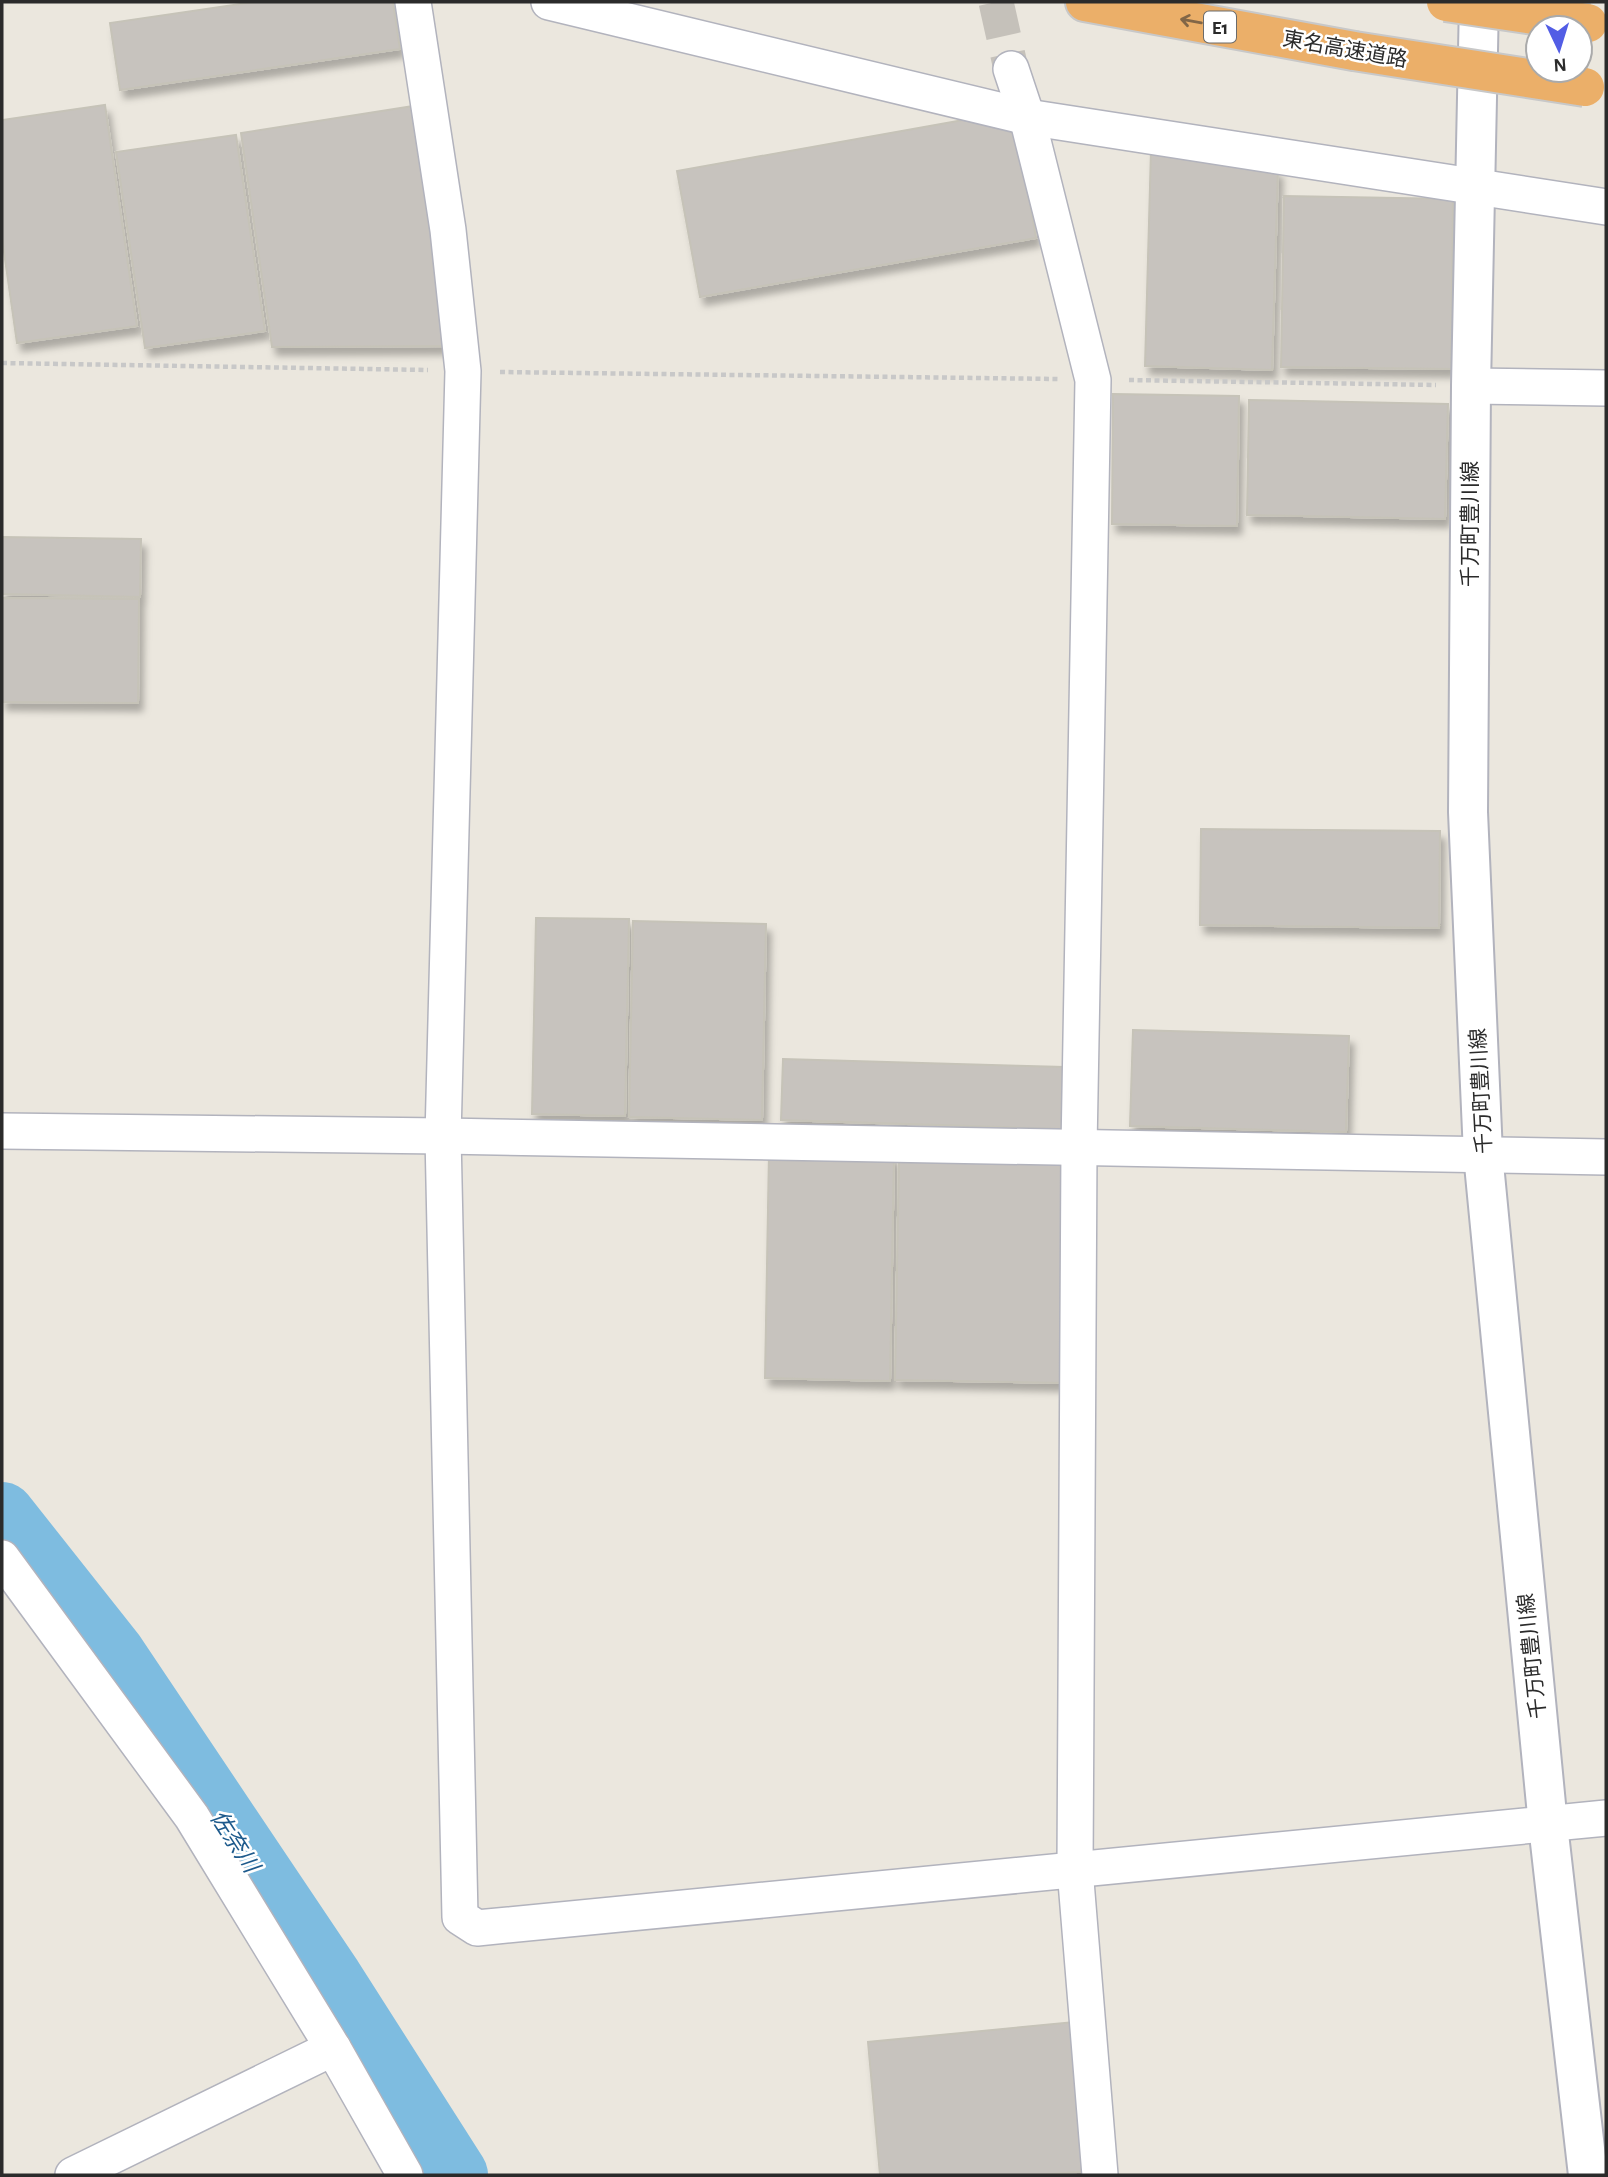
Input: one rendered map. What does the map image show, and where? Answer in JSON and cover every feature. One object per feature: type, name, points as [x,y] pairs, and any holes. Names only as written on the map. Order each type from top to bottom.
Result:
[{"type":"highway","name":"東名高速道路","points":[[1085,2],[1354,51],[1596,88]]},
{"type":"highway","points":[[1446,2],[1597,24]]},
{"type":"main road","name":"千万町豊川線","points":[[1479,2],[1471,386],[1468,812],[1483,1154],[1548,1825],[1588,2175]]},
{"type":"street","points":[[413,2],[448,230],[463,371],[443,1136],[460,1917],[477,1928],[1606,1818]]},
{"type":"street","points":[[549,2],[1027,117],[1606,207]]},
{"type":"street","points":[[1011,69],[1027,117],[1093,380],[1079,1148],[1075,1869],[1100,2175]]},
{"type":"street","points":[[1471,386],[1606,388]]},
{"type":"street","points":[[2,1131],[443,1136],[1606,1157]]},
{"type":"street","points":[[2,1558],[192,1817],[334,2048],[405,2175]]},
{"type":"street","points":[[73,2175],[334,2048]]},
{"type":"path","points":[[2,363],[1471,386]]},
{"type":"building","points":[[254,2],[393,2],[400,49],[120,90],[110,23]]},
{"type":"building","points":[[105,105],[137,326],[17,343],[2,238],[2,120]]},
{"type":"building","points":[[420,105],[455,346],[272,347],[241,133]]},
{"type":"building","points":[[1014,111],[1036,238],[700,297],[677,171]]},
{"type":"building","points":[[236,135],[265,331],[145,348],[116,152]]},
{"type":"building","points":[[1151,150],[1278,170],[1272,370],[1145,366]]},
{"type":"building","points":[[1284,196],[1453,199],[1451,369],[1281,367]]},
{"type":"building","points":[[1113,394],[1239,396],[1237,526],[1112,524]]},
{"type":"building","points":[[1249,400],[1448,404],[1445,519],[1247,515]]},
{"type":"building","points":[[2,537],[141,539],[140,597],[2,594]]},
{"type":"building","points":[[2,598],[139,599],[138,703],[2,702]]},
{"type":"building","points":[[1201,829],[1440,831],[1439,928],[1200,925]]},
{"type":"building","points":[[536,918],[629,919],[625,1116],[532,1114]]},
{"type":"building","points":[[633,921],[766,924],[762,1120],[629,1117]]},
{"type":"building","points":[[1133,1030],[1349,1036],[1346,1132],[1130,1126]]},
{"type":"building","points":[[783,1059],[1064,1067],[1062,1129],[781,1120]]},
{"type":"building","points":[[769,1152],[894,1155],[890,1381],[765,1378]]},
{"type":"building","points":[[899,1161],[1066,1164],[1062,1383],[895,1380]]},
{"type":"building","points":[[1074,2022],[1088,2171],[1041,2175],[880,2175],[868,2042]]},
{"type":"waterway","name":"佐奈川","points":[[2,1515],[112,1654],[330,1979],[455,2175]]},
{"type":"tunnel","points":[[996,2],[1011,69]]}]
